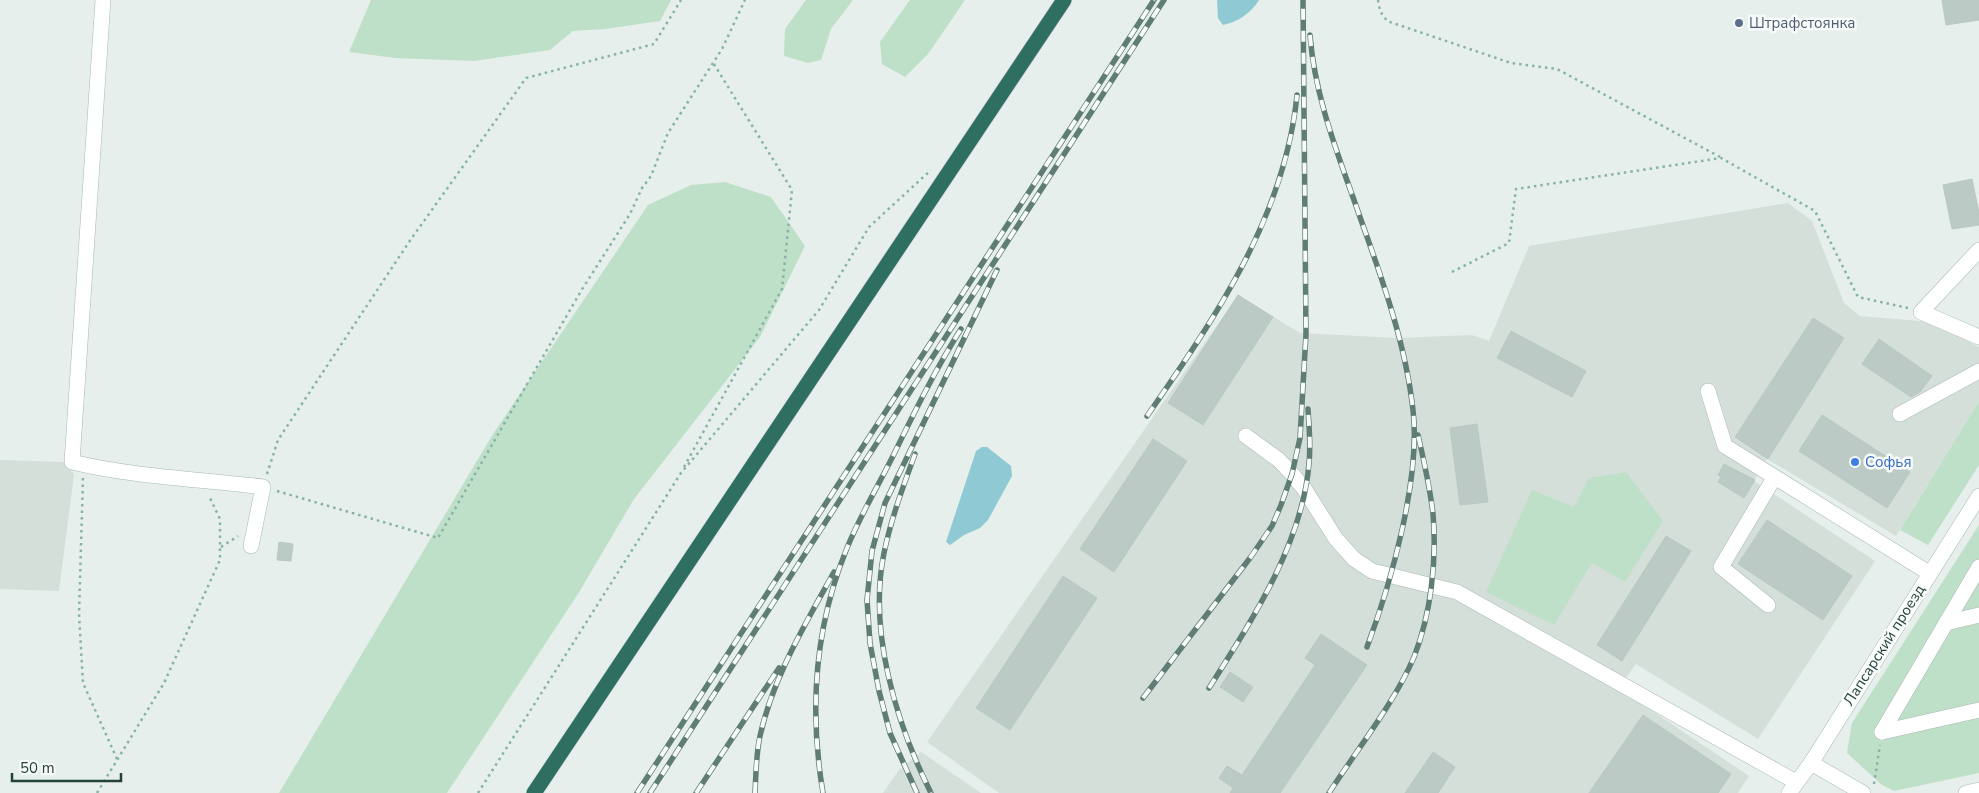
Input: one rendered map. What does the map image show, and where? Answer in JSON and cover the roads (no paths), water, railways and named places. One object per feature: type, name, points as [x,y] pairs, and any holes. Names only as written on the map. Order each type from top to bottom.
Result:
[{"type":"highway","points":[[534,793],[1064,0]]},
{"type":"street","points":[[103,0],[72,462],[142,474],[263,487],[251,546]]},
{"type":"street","points":[[1051,19],[1052,0]]},
{"type":"street","points":[[1979,250],[1921,312],[1979,337]]},
{"type":"street","points":[[1900,414],[1979,370]]},
{"type":"street","points":[[1708,391],[1724,446],[1929,573]]},
{"type":"street","points":[[1246,436],[1279,460],[1305,490],[1336,539],[1354,559],[1372,571],[1457,592],[1792,788]]},
{"type":"street","points":[[1768,605],[1720,567],[1774,478]]},
{"type":"street","name":"Лапсарский проезд","points":[[1792,788],[1811,763],[1979,496]]},
{"type":"street","points":[[1979,567],[1882,732],[1979,710]]},
{"type":"street","points":[[1946,623],[1979,615]]},
{"type":"street","points":[[1811,763],[1863,793]]},
{"type":"street","points":[[1966,793],[1979,790]]},
{"type":"water","points":[[1217,0],[1259,0],[1244,16],[1234,22],[1223,25],[1218,18]]},
{"type":"water","points":[[982,447],[987,447],[1011,466],[1012,476],[988,520],[980,528],[964,535],[950,545],[946,542],[976,451]]},
{"type":"railway","points":[[637,793],[1154,0]]},
{"type":"railway","points":[[650,793],[1164,0]]},
{"type":"railway","points":[[1143,698],[1250,558],[1272,526],[1292,474],[1300,438],[1306,334],[1303,0]]},
{"type":"railway","points":[[1310,35],[1317,83],[1323,106],[1393,314],[1405,362],[1413,410],[1413,467],[1402,530],[1385,593],[1367,647]]},
{"type":"railway","points":[[1147,416],[1221,304],[1262,224],[1278,183],[1290,140],[1297,95]]},
{"type":"railway","points":[[917,793],[890,733],[879,691],[870,643],[867,600],[872,551],[885,503],[997,270]]},
{"type":"railway","points":[[823,793],[816,731],[816,700],[822,638],[836,578],[863,513],[942,360],[961,329]]},
{"type":"railway","points":[[1209,688],[1258,609],[1286,552],[1297,523],[1305,493],[1309,463],[1308,409]]},
{"type":"railway","points":[[1329,793],[1406,674],[1414,657],[1425,623],[1433,568],[1434,532],[1430,494],[1418,435]]},
{"type":"railway","points":[[915,454],[894,515],[884,553],[880,583],[880,614],[888,676],[907,737],[931,793]]},
{"type":"railway","points":[[755,793],[759,743],[773,693],[791,651],[834,572]]},
{"type":"railway","points":[[696,793],[779,668]]},
{"type":"place","name":"Штрафстоянка","points":[[1739,23]]},
{"type":"place","name":"Софья","points":[[1855,462]]}]
